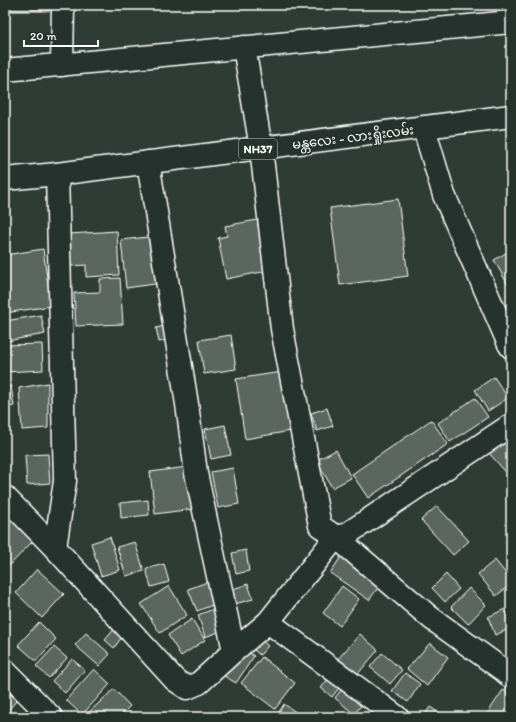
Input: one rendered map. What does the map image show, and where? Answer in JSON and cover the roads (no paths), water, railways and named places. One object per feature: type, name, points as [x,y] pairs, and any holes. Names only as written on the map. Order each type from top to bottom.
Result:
[{"type":"main road","points":[[62,64],[63,5]]},
{"type":"main road","points":[[5,70],[511,22]]},
{"type":"main road","points":[[244,47],[261,148],[283,337],[320,526],[336,537],[431,618],[511,677]]},
{"type":"main road","name":"မန္တလေး - လားရှိုးလမ်း","points":[[5,179],[57,174],[511,116]]},
{"type":"main road","points":[[424,128],[444,195],[511,347]]},
{"type":"main road","points":[[148,162],[187,404],[196,473],[234,651]]},
{"type":"main road","points":[[55,548],[65,481],[57,174]]},
{"type":"main road","points":[[5,497],[55,548],[175,680],[187,688],[199,683],[268,622],[336,537],[347,534],[511,425]]},
{"type":"main road","points":[[268,622],[397,717]]},
{"type":"main road","points":[[5,671],[52,717]]}]
